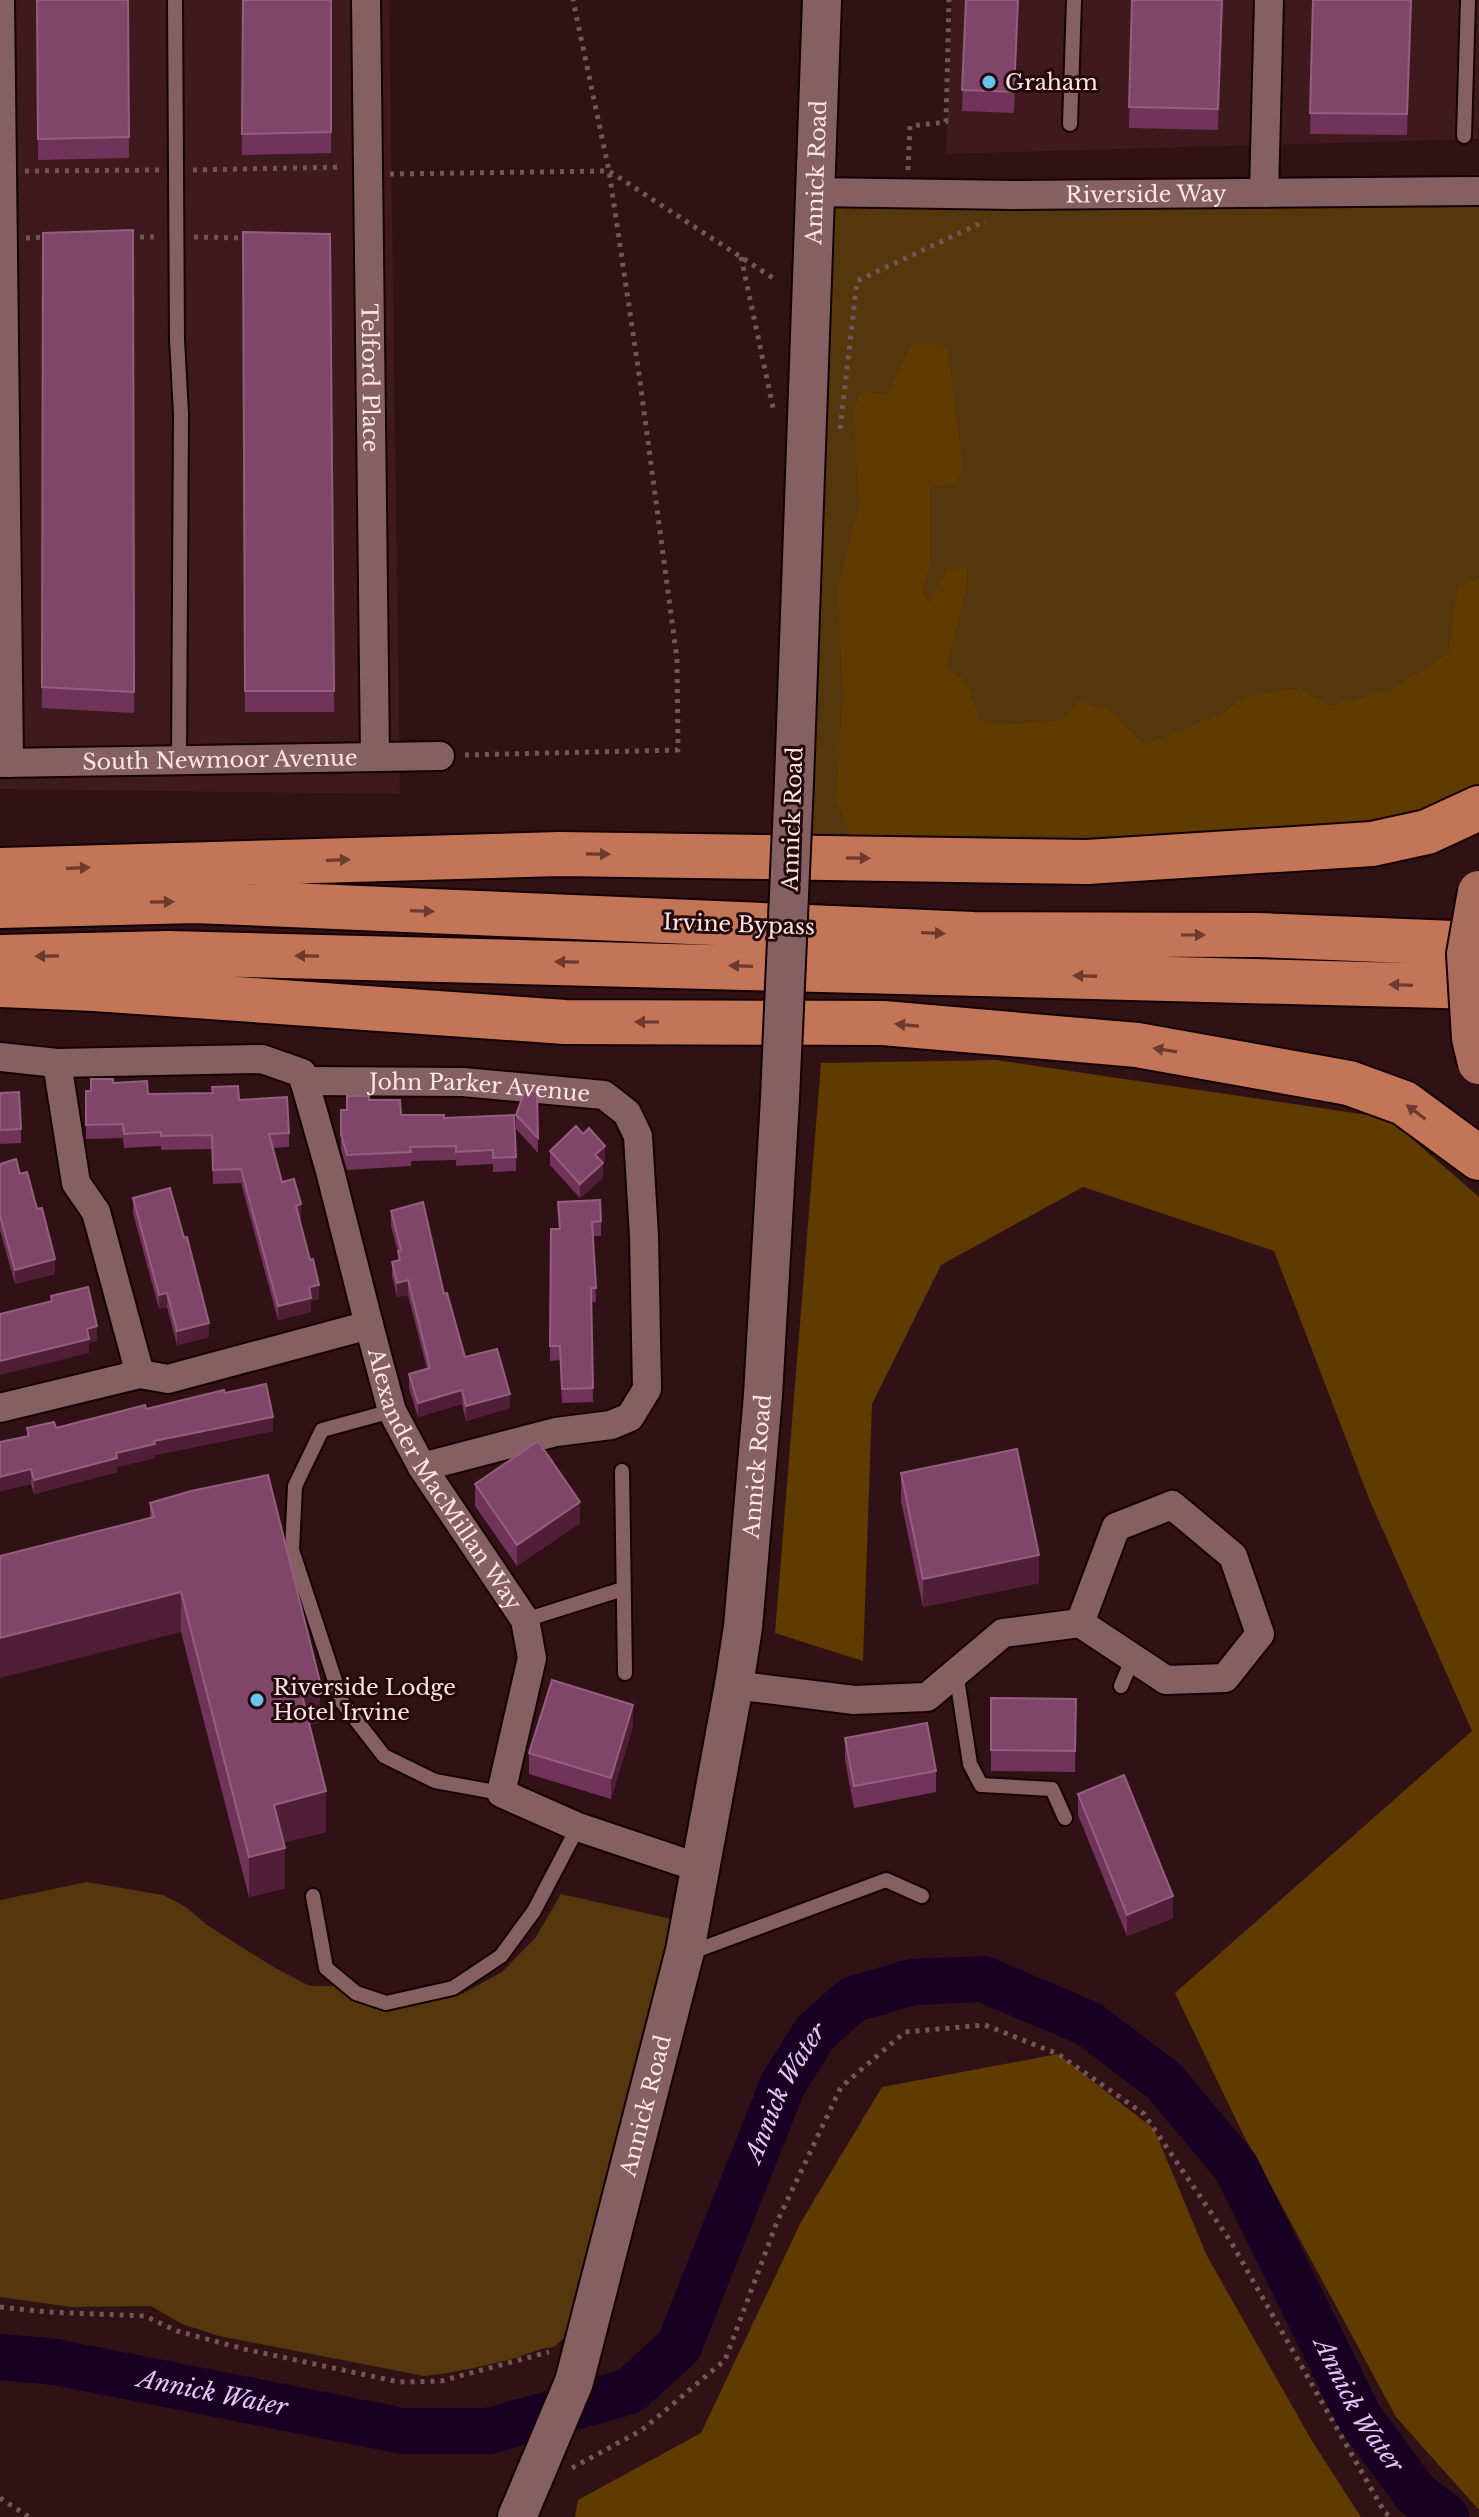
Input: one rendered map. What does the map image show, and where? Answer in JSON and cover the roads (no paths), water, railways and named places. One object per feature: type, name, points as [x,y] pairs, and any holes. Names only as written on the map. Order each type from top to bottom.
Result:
[{"type":"highway","points":[[0,870],[559,854],[1087,862],[1372,844],[1427,832],[1479,808]]},
{"type":"highway","name":"Irvine Bypass","points":[[0,906],[195,901],[973,934],[1258,935],[1479,944]]},
{"type":"highway","name":"Irvine Bypass","points":[[0,957],[185,954],[1479,987]]},
{"type":"highway","points":[[0,985],[565,1022],[883,1023],[1137,1045],[1349,1083],[1404,1103],[1479,1158]]},
{"type":"main road","name":"Annick Road","points":[[525,2497],[574,2382],[683,1955],[743,1627],[763,1395],[780,1098],[822,0]]},
{"type":"main road","points":[[1479,892],[1468,954],[1473,1038],[1479,1063]]},
{"type":"street","points":[[0,0],[4,763]]},
{"type":"street","name":"Telford Place","points":[[366,0],[375,756]]},
{"type":"street","points":[[1264,193],[1269,0]]},
{"type":"street","name":"Riverside Way","points":[[814,192],[1040,195],[1479,191]]},
{"type":"street","name":"South Newmoor Avenue","points":[[4,763],[440,756]]},
{"type":"street","name":"John Parker Avenue","points":[[0,1057],[57,1063],[262,1059],[302,1073],[304,1081],[463,1082],[604,1095],[627,1113],[638,1136],[644,1236],[647,1389],[630,1417],[611,1425],[556,1432],[422,1467]]},
{"type":"street","points":[[57,1063],[76,1183],[96,1212],[140,1374]]},
{"type":"street","points":[[304,1081],[369,1325]]},
{"type":"street","name":"Alexander MacMillan Way","points":[[0,1408],[140,1374],[168,1379],[369,1325],[392,1411],[422,1467],[525,1620],[532,1658],[501,1793]]},
{"type":"street","points":[[734,1685],[854,1700],[927,1697],[1003,1633],[1080,1623],[1166,1680],[1225,1678],[1260,1634],[1233,1556],[1172,1505],[1116,1527],[1080,1623]]},
{"type":"street","points":[[501,1793],[578,1827],[700,1868]]},
{"type":"lane","points":[[175,0],[177,339],[181,414],[179,760]]},
{"type":"lane","points":[[1070,124],[1074,0]]},
{"type":"lane","points":[[1464,136],[1468,0]]},
{"type":"lane","points":[[392,1411],[322,1430],[287,1502],[292,1550],[342,1702],[384,1756],[435,1781],[501,1793]]},
{"type":"lane","points":[[622,1471],[625,1673]]},
{"type":"lane","points":[[525,1620],[623,1589]]},
{"type":"lane","points":[[1121,1686],[1133,1658]]},
{"type":"lane","points":[[956,1672],[970,1764],[981,1785],[1052,1789],[1065,1818]]},
{"type":"lane","points":[[313,1896],[326,1968],[356,1993],[386,2003],[453,1988],[501,1956],[534,1911],[578,1827]]},
{"type":"lane","points":[[683,1955],[886,1880],[922,1896]]},
{"type":"waterway","name":"Annick Water","points":[[0,2357],[55,2362],[403,2431],[489,2431],[630,2391],[679,2346],[783,2084],[815,2033],[853,1999],[913,1982],[983,1979],[1089,2024],[1164,2081],[1236,2167],[1359,2417],[1415,2493],[1446,2517]]},
{"type":"place","name":"Graham","points":[[989,82]]},
{"type":"place","name":"Riverside Lodge Hotel Irvine","points":[[257,1700]]}]
